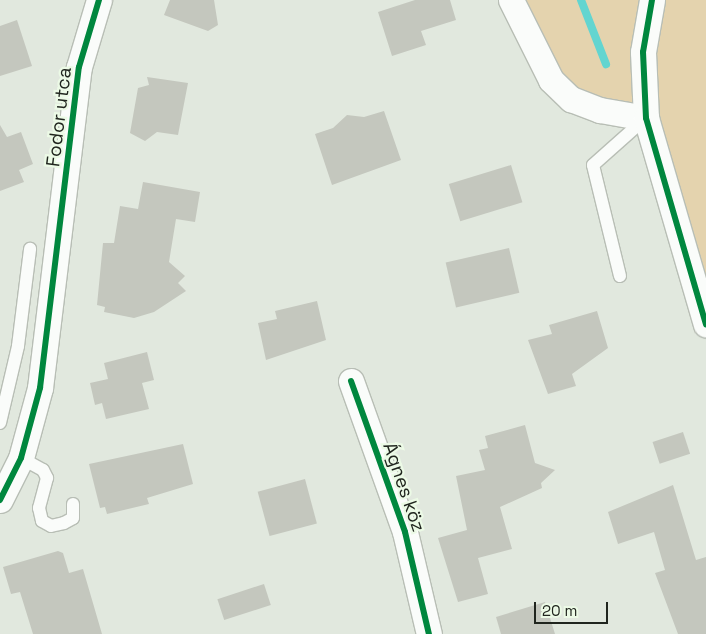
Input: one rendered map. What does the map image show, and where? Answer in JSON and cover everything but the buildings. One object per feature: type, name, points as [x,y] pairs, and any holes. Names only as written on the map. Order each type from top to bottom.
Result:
[{"type":"street","name":"Fodor utca","points":[[0,500],[21,458],[40,388],[54,299],[79,67],[99,0]]},
{"type":"street","points":[[511,0],[551,80],[571,99],[600,110],[646,118]]},
{"type":"street","points":[[652,0],[643,52],[646,118],[706,324]]},
{"type":"street","name":"Ágnes köz","points":[[351,381],[405,532],[429,634]]},
{"type":"lane","points":[[620,276],[593,165],[646,118]]},
{"type":"lane","points":[[0,423],[18,346],[30,249]]},
{"type":"lane","points":[[21,458],[43,470],[47,478],[39,508],[42,521],[51,526],[64,523],[73,518],[73,504]]},
{"type":"shaded area","points":[[511,0],[706,0],[706,324],[646,118],[571,99]]},
{"type":"waterway","points":[[581,0],[606,64]]},
{"type":"cycle path","points":[[0,500],[21,458],[40,388],[79,67],[99,0]]},
{"type":"cycle path","points":[[652,0],[643,52],[646,118],[706,324]]},
{"type":"cycle path","points":[[351,381],[405,532],[429,634]]}]
